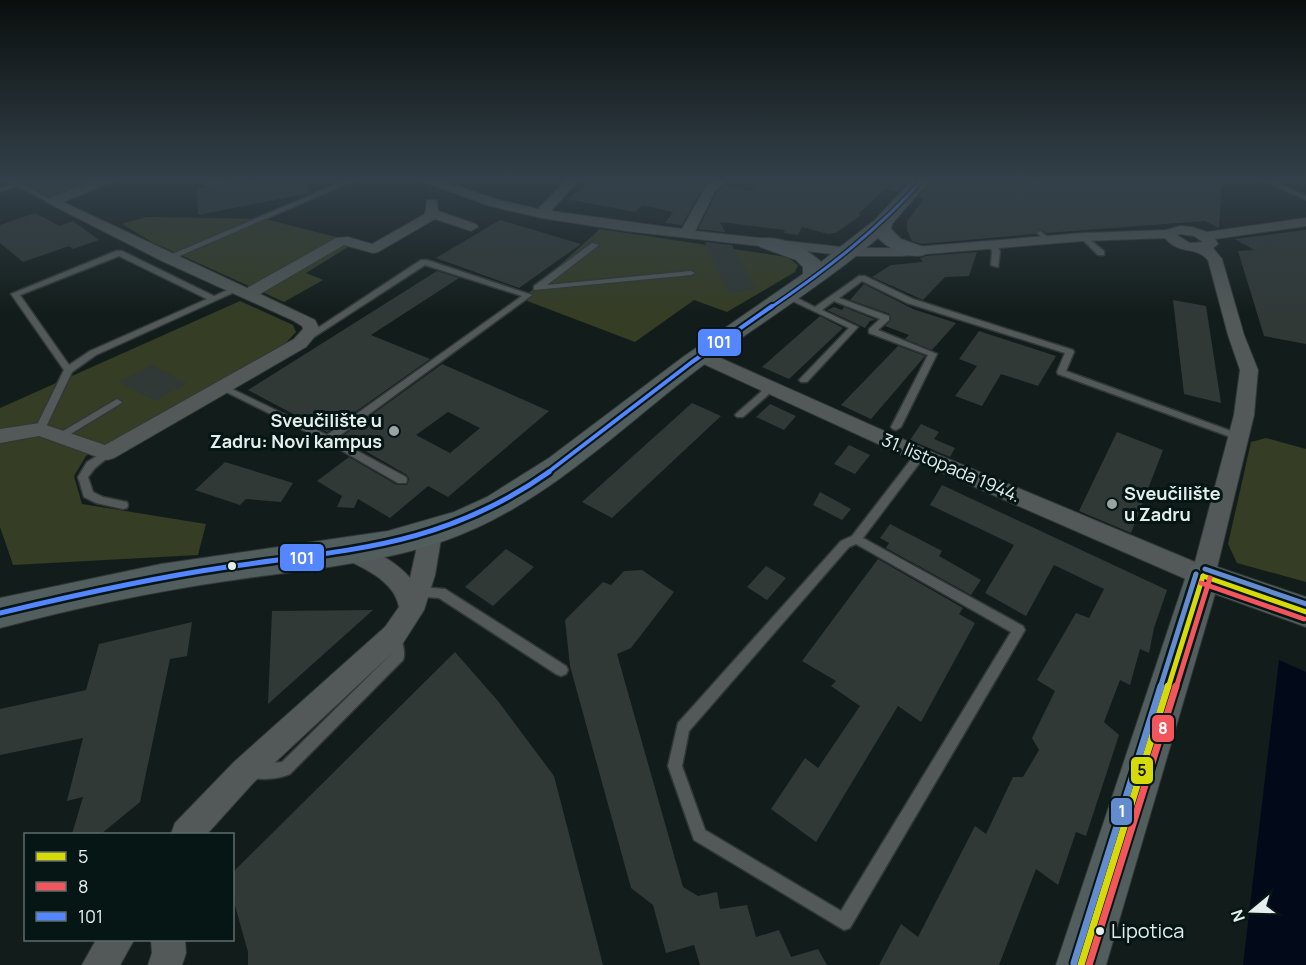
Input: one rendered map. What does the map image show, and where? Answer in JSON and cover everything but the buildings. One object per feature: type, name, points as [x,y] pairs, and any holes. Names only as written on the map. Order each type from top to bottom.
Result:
[{"type":"main road","points":[[883,225],[881,230],[889,240],[917,251]]},
{"type":"main road","points":[[0,613],[51,599],[161,577],[349,551],[431,533],[478,515],[546,477],[701,356],[850,252],[883,225]]},
{"type":"main road","points":[[766,243],[803,256],[813,265],[814,277]]},
{"type":"main road","points":[[1081,965],[1203,576],[1306,612]]},
{"type":"street","points":[[0,436],[40,429],[107,453],[308,337],[312,330],[309,323],[97,224]]},
{"type":"street","points":[[241,292],[341,241],[373,249],[417,224]]},
{"type":"street","points":[[463,224],[471,227]]},
{"type":"street","points":[[614,224],[850,252],[917,251],[993,246],[1044,236],[1169,234],[1178,243],[1205,242],[1296,224]]},
{"type":"street","points":[[686,234],[691,224]]},
{"type":"street","points":[[1203,576],[1244,415],[1249,370],[1236,335],[1215,259],[1205,242]]},
{"type":"street","name":"31. listopada 1944.","points":[[701,356],[920,455],[1203,576]]},
{"type":"street","points":[[187,833],[244,772],[394,635],[415,601],[425,574],[431,533]]},
{"type":"street","points":[[349,551],[381,566],[403,585],[411,600],[415,601]]},
{"type":"street","points":[[99,965],[116,941]]},
{"type":"street","points":[[165,965],[169,953],[168,941]]},
{"type":"lane","points":[[167,258],[249,224]]},
{"type":"lane","points":[[1083,237],[1101,253]]},
{"type":"lane","points":[[68,370],[15,294],[118,253],[130,240]]},
{"type":"lane","points":[[328,439],[594,245]]},
{"type":"lane","points":[[993,246],[996,251],[995,265]]},
{"type":"lane","points":[[118,253],[213,300]]},
{"type":"lane","points":[[308,337],[424,262],[528,295]]},
{"type":"lane","points":[[537,288],[691,273]]},
{"type":"lane","points":[[816,310],[862,278],[910,301],[1070,352],[1061,372],[1239,437]]},
{"type":"lane","points":[[40,429],[68,370],[93,353],[213,300],[241,292]]},
{"type":"lane","points":[[786,296],[854,327],[804,380]]},
{"type":"lane","points":[[833,298],[886,318],[872,331],[933,354],[896,427]]},
{"type":"lane","points":[[740,415],[765,393],[767,387]]},
{"type":"lane","points":[[223,388],[328,439],[402,480]]},
{"type":"lane","points":[[61,436],[117,402]]},
{"type":"lane","points":[[107,453],[90,465],[83,477],[88,494],[100,500],[123,505]]},
{"type":"lane","points":[[856,539],[1019,630],[844,922],[699,834],[675,766],[683,728],[845,544],[856,539],[920,455]]},
{"type":"lane","points":[[415,601],[441,593],[561,670]]},
{"type":"green space","points":[[122,224],[285,224],[356,242],[306,273],[323,280],[284,302],[152,242]]},
{"type":"green space","points":[[600,229],[787,257],[798,265],[795,272],[727,312],[694,300],[635,342],[522,299]]},
{"type":"green space","points":[[240,301],[293,325],[296,332],[283,346],[86,456],[74,476],[82,504],[206,524],[198,555],[13,565],[0,527],[0,408]]},
{"type":"green space","points":[[1266,438],[1306,449],[1306,582],[1237,563],[1228,544],[1251,442]]},
{"type":"water","points":[[1279,660],[1306,672],[1306,965],[1243,965]]},
{"type":"transit line","name":"101","points":[[0,613],[85,593],[170,577],[329,554],[404,540],[466,519],[502,502],[568,459],[692,362],[814,278],[881,224]]},
{"type":"transit line","name":"1","points":[[1205,569],[1306,604]]},
{"type":"transit line","name":"1","points":[[1074,963],[1196,574]]},
{"type":"transit line","name":"5","points":[[1203,576],[1306,612]]},
{"type":"transit line","name":"5","points":[[1081,965],[1203,576]]},
{"type":"transit line","name":"8","points":[[1089,965],[1210,578]]},
{"type":"transit line","name":"8","points":[[1201,583],[1304,619]]},
{"type":"place","name":"Sveučilište u Zadru: Novi kampus","points":[[394,431]]},
{"type":"place","name":"Sveučilište u Zadru","points":[[1112,504]]},
{"type":"place","name":"Lipotica","points":[[1100,931]]}]
